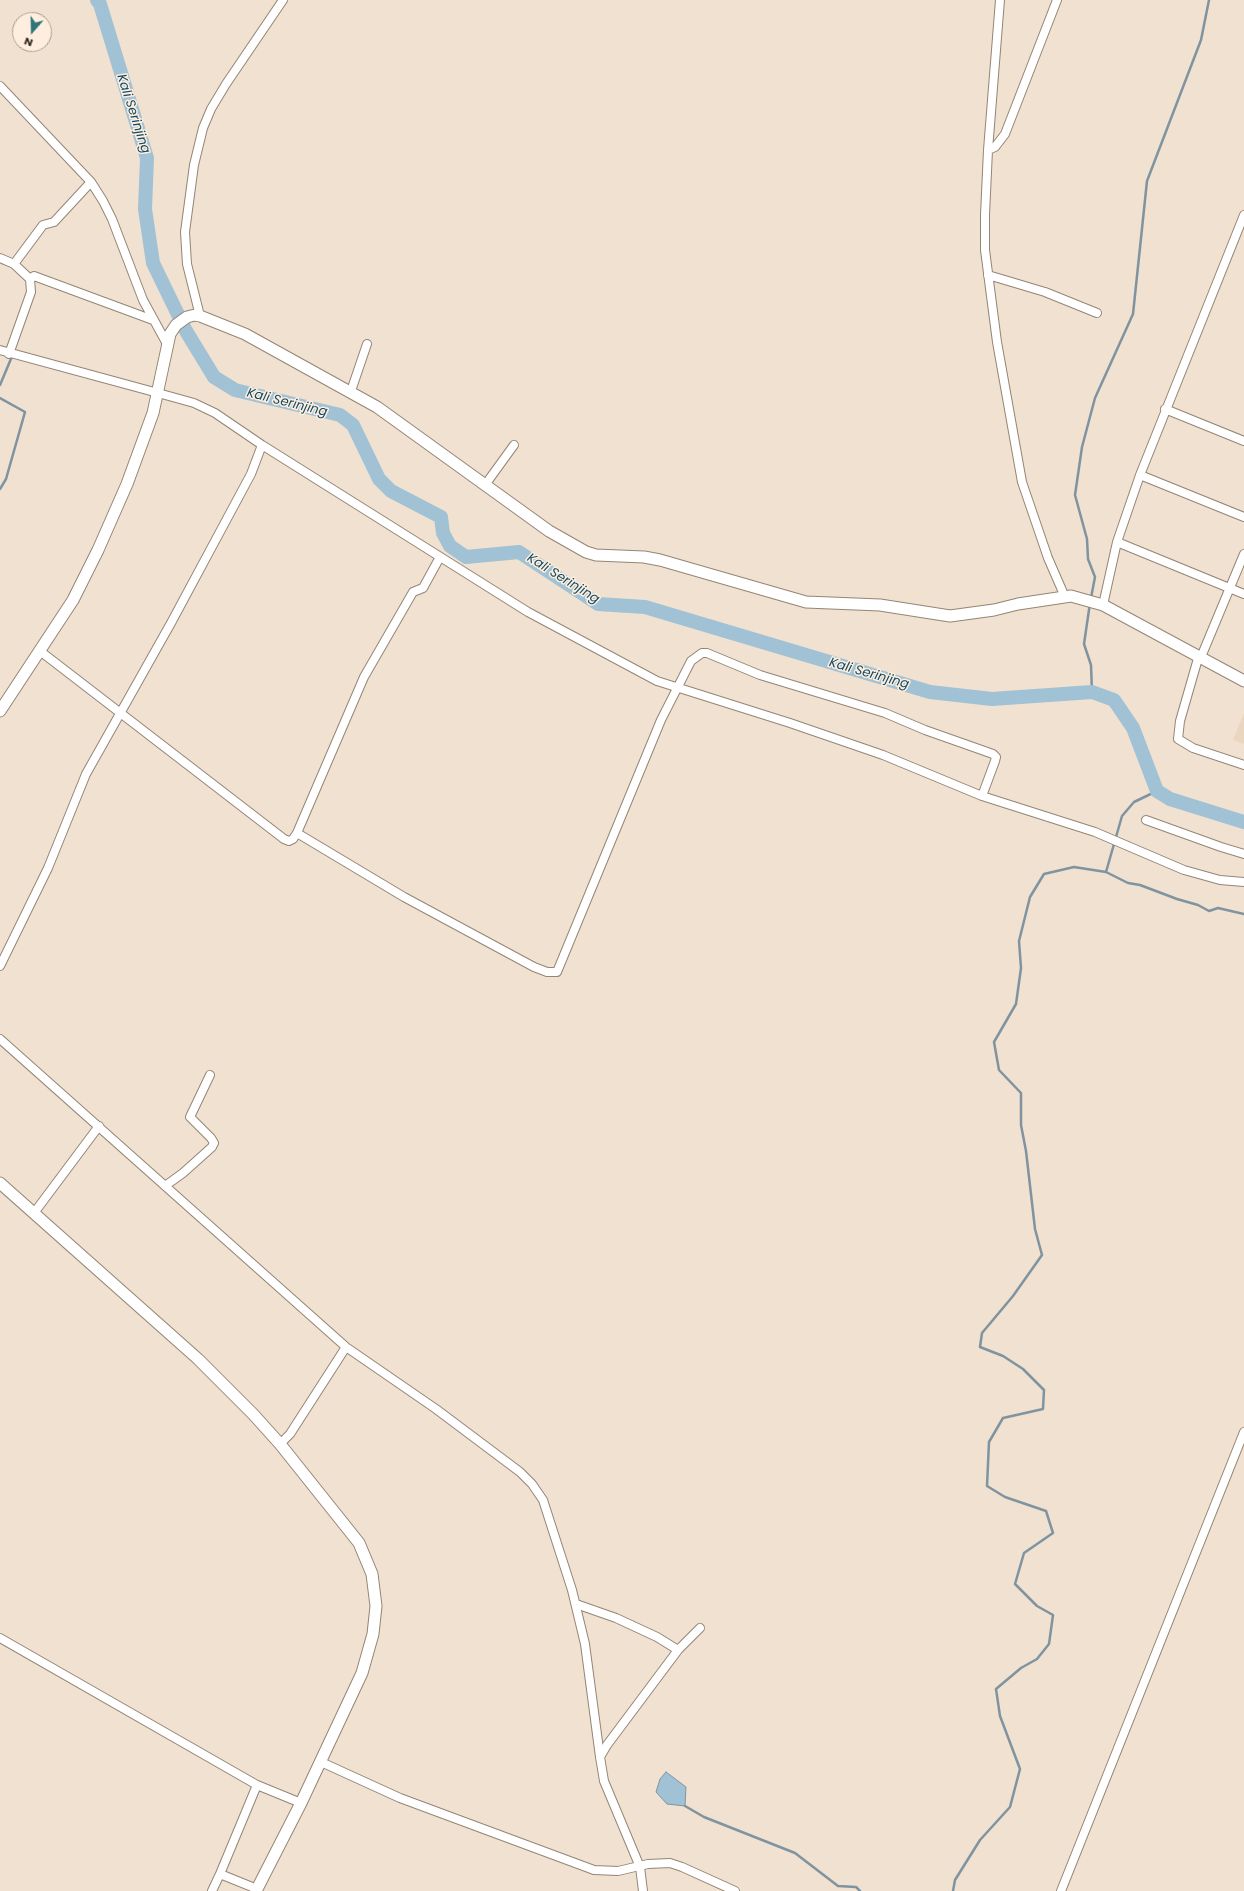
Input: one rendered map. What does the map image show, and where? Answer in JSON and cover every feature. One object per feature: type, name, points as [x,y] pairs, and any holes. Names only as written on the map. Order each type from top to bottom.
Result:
[{"type":"street","points":[[200,316],[185,250],[187,210],[195,158],[203,128],[211,109],[283,0]]},
{"type":"street","points":[[1000,0],[984,214],[985,250],[1001,366],[1022,482],[1048,558],[1065,596]]},
{"type":"street","points":[[988,150],[995,147],[1005,134],[1058,0]]},
{"type":"street","points":[[0,86],[91,182],[103,200],[112,219],[143,300],[167,344]]},
{"type":"street","points":[[14,263],[43,225],[54,222],[91,182]]},
{"type":"street","points":[[1101,604],[1117,542],[1140,476],[1165,409],[1244,215]]},
{"type":"street","points":[[0,258],[14,263],[31,278],[31,292],[12,354]]},
{"type":"street","points":[[988,275],[1045,292],[1097,313]]},
{"type":"street","points":[[31,278],[34,276],[153,320]]},
{"type":"street","points":[[0,711],[73,600],[98,550],[142,446],[158,393],[170,334],[176,325],[187,317],[200,316],[245,334],[377,407],[549,531],[586,552],[596,555],[644,557],[660,560],[806,602],[880,605],[950,616],[994,610],[1018,604],[1065,596],[1084,599],[1101,604],[1244,681]]},
{"type":"street","points":[[351,392],[367,344]]},
{"type":"street","points":[[0,350],[194,403],[215,412],[262,445],[535,616],[657,682],[790,723],[883,755],[982,796],[1065,822],[1125,844],[1184,870],[1220,880],[1244,882]]},
{"type":"street","points":[[1165,409],[1244,441]]},
{"type":"street","points":[[0,966],[48,868],[86,774],[122,713],[251,474],[262,445]]},
{"type":"street","points":[[485,485],[514,445]]},
{"type":"street","points":[[1140,476],[1244,516]]},
{"type":"street","points":[[1117,542],[1244,594]]},
{"type":"street","points":[[1244,554],[1200,656],[1180,721],[1178,739],[1193,748],[1244,765]]},
{"type":"street","points":[[40,650],[284,839],[289,841],[297,833],[364,677],[413,592],[423,588],[440,557]]},
{"type":"street","points":[[297,833],[404,897],[534,967],[547,972],[557,972],[676,688],[696,655],[707,653],[760,675],[885,713],[994,754],[996,757],[995,761],[982,796]]},
{"type":"street","points":[[1146,820],[1221,848],[1244,854]]},
{"type":"street","points":[[0,1039],[346,1347],[436,1408],[520,1472],[532,1484],[543,1500],[576,1604],[585,1644],[604,1782],[640,1867],[642,1891]]},
{"type":"street","points":[[165,1186],[183,1173],[212,1147],[214,1143],[211,1138],[190,1118],[210,1075]]},
{"type":"street","points":[[34,1213],[98,1126]]},
{"type":"street","points":[[0,1183],[198,1359],[280,1444],[359,1543],[372,1574],[376,1606],[371,1641],[362,1673],[301,1803],[256,1890],[220,1874]]},
{"type":"street","points":[[280,1444],[298,1423],[346,1347]]},
{"type":"street","points":[[1061,1891],[1244,1432]]},
{"type":"street","points":[[576,1604],[616,1618],[657,1637],[678,1650]]},
{"type":"street","points":[[600,1757],[607,1745],[678,1650],[700,1628]]},
{"type":"street","points":[[0,1638],[257,1784],[301,1803]]},
{"type":"street","points":[[321,1762],[400,1798],[594,1870],[618,1871],[648,1864],[670,1863],[682,1866],[735,1891]]},
{"type":"street","points":[[212,1891],[257,1784]]},
{"type":"shaded area","points":[[1244,713],[1244,744],[1233,740]]},
{"type":"water","points":[[666,1772],[686,1787],[685,1806],[667,1804],[656,1792],[660,1779]]},
{"type":"waterway","name":"Kali Serinjing","points":[[97,0],[100,4],[147,158],[145,209],[153,263],[186,331],[214,377],[235,390],[340,415],[353,425],[379,479],[391,491],[441,517],[443,533],[450,546],[466,557],[519,552],[598,604],[645,607],[930,692],[992,699],[1092,692],[1114,700],[1133,728],[1157,791],[1170,799],[1244,822]]},
{"type":"waterway","points":[[1091,598],[1095,577],[1088,559],[1087,539],[1075,495],[1082,447],[1095,398],[1133,314],[1147,181],[1201,40],[1209,0]]},
{"type":"waterway","points":[[0,385],[13,354]]},
{"type":"waterway","points":[[0,398],[25,412],[6,479],[0,489]]},
{"type":"waterway","points":[[1090,603],[1084,644],[1091,665],[1092,692]]},
{"type":"waterway","points":[[953,1891],[955,1880],[980,1840],[1010,1807],[1020,1769],[1000,1716],[996,1689],[1021,1668],[1037,1659],[1049,1644],[1053,1615],[1037,1606],[1015,1584],[1024,1553],[1053,1533],[1046,1511],[1005,1497],[987,1486],[989,1442],[1003,1418],[1043,1409],[1044,1390],[1023,1369],[1003,1356],[980,1347],[982,1333],[1013,1296],[1042,1255],[1035,1229],[1026,1151],[1021,1125],[1021,1093],[999,1070],[994,1042],[1016,1004],[1021,968],[1019,941],[1030,897],[1044,874],[1074,867],[1106,872],[1122,816],[1134,802],[1157,791]]},
{"type":"waterway","points":[[1106,872],[1128,883],[1140,885],[1198,905],[1209,911],[1218,908],[1244,914]]},
{"type":"waterway","points":[[685,1806],[704,1817],[795,1853],[838,1886],[856,1887],[860,1891]]}]
